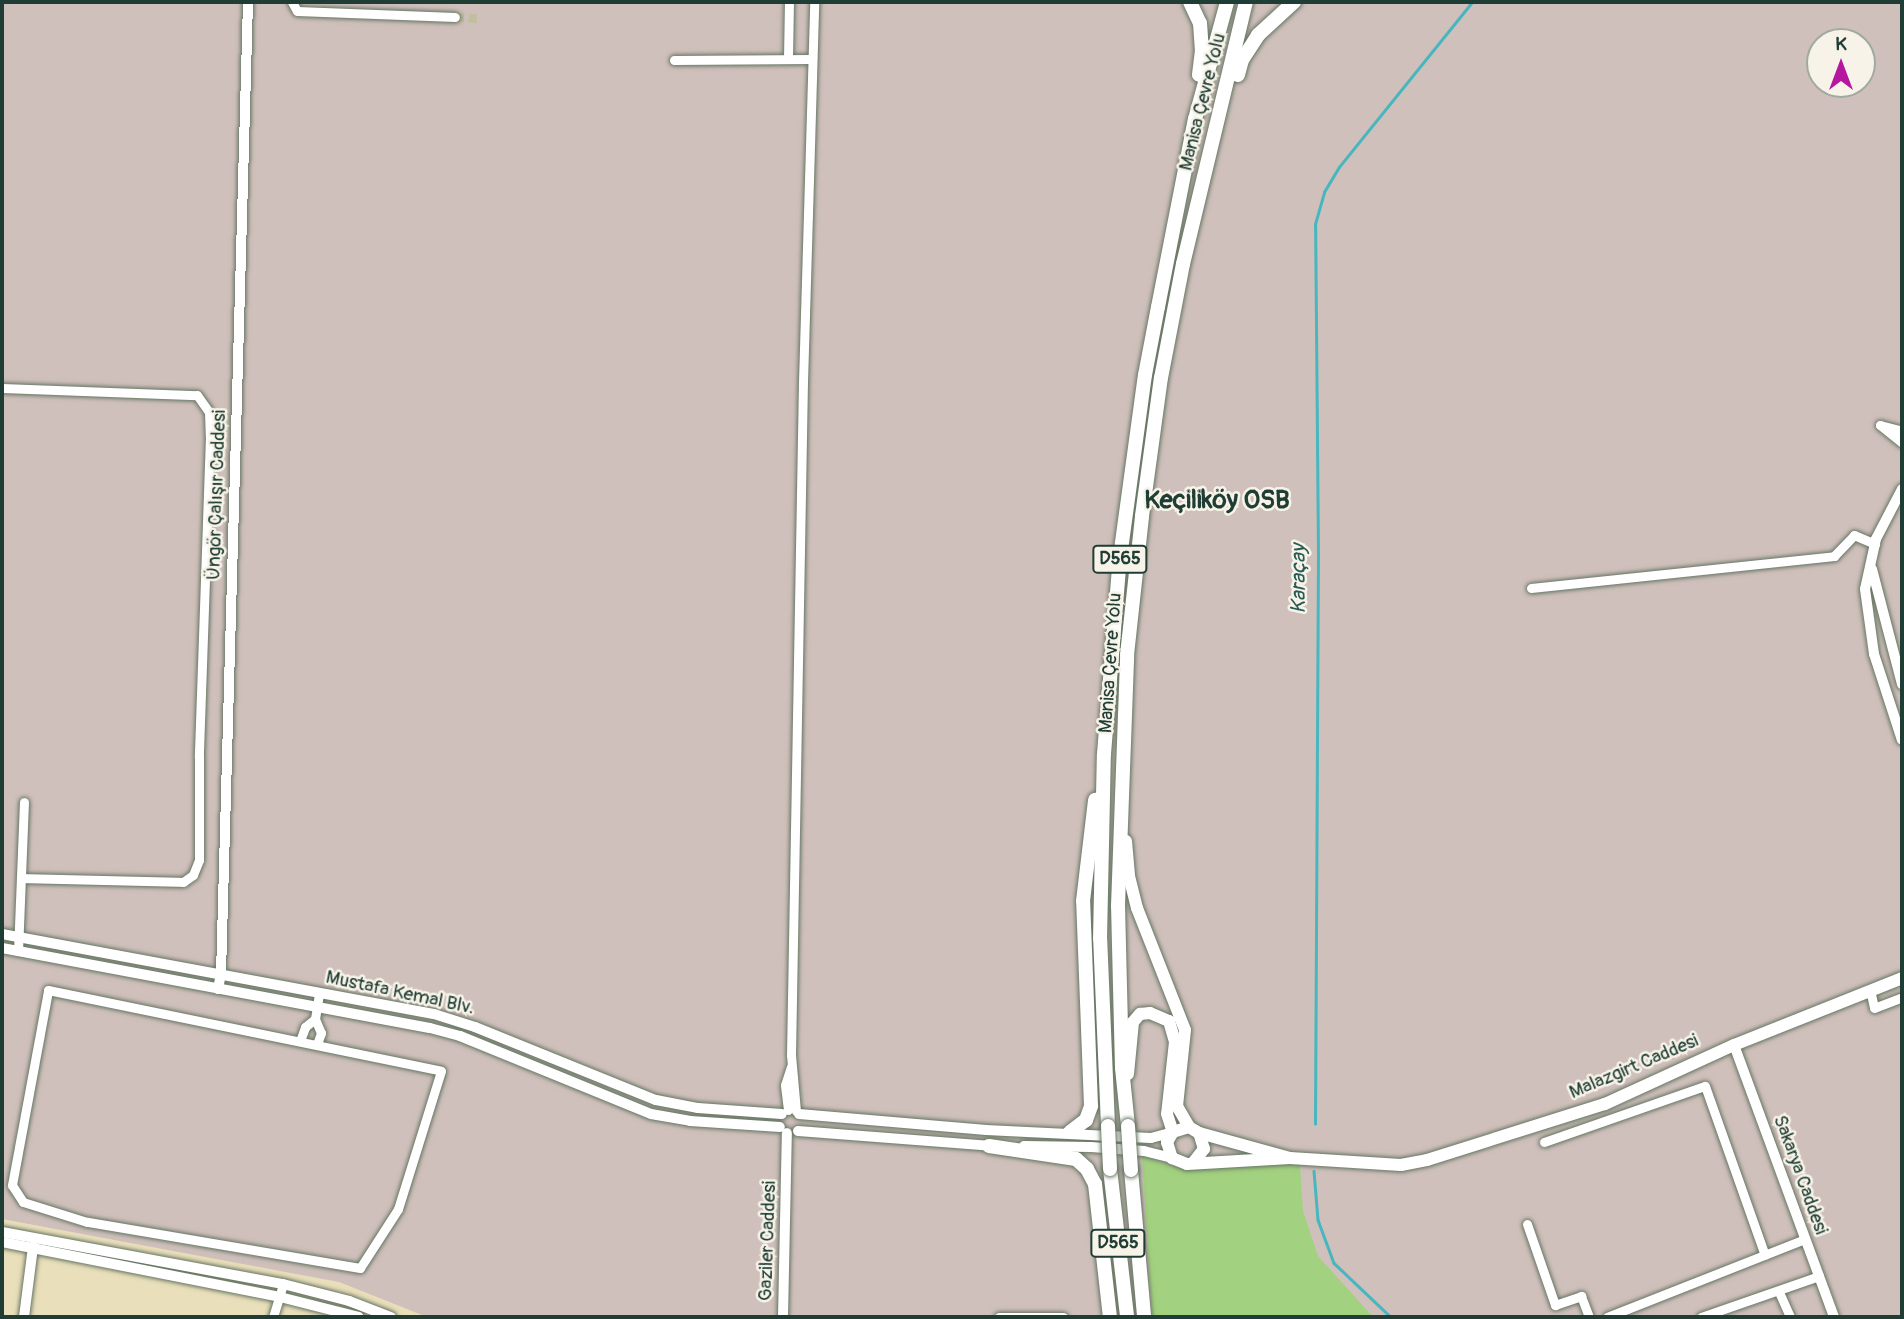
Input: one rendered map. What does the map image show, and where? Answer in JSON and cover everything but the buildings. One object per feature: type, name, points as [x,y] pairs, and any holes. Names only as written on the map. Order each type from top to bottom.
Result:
[{"type":"highway","points":[[1190,2],[1200,23],[1202,50],[1195,119]]},
{"type":"highway","name":"Manisa Çevre Yolu","points":[[1127,1317],[1110,1169],[1100,939],[1104,754],[1120,556],[1145,375],[1195,119],[1227,2]]},
{"type":"highway","name":"Manisa Çevre Yolu","points":[[1144,1317],[1122,1068],[1118,906],[1128,655],[1142,516],[1161,378],[1183,264],[1247,2]]},
{"type":"highway","points":[[1218,125],[1247,52],[1258,35],[1294,2]]},
{"type":"highway","points":[[1070,1132],[1086,1120],[1091,1106],[1083,901],[1104,754]]},
{"type":"highway","points":[[989,1146],[1076,1159],[1087,1169],[1096,1194],[1110,1317]]},
{"type":"main road","points":[[1124,762],[1129,876],[1137,908],[1185,1030],[1177,1106],[1204,1149],[1193,1163]]},
{"type":"main road","name":"Malazgirt Caddesi","points":[[1290,1158],[1401,1165],[1427,1160],[1605,1104],[1734,1045],[1902,978]]},
{"type":"main road","points":[[1126,1106],[1133,1022],[1140,1014],[1159,1015],[1169,1021],[1174,1030],[1167,1094],[1167,1114],[1173,1132],[1167,1148],[1172,1158],[1181,1164],[1290,1158]]},
{"type":"main road","points":[[1173,1132],[1194,1130],[1290,1158]]},
{"type":"street","name":"Üngör Çalışır Caddesi","points":[[218,989],[222,974],[248,2]]},
{"type":"street","points":[[292,2],[297,11],[456,17]]},
{"type":"street","points":[[788,58],[789,2]]},
{"type":"street","points":[[790,1131],[814,2]]},
{"type":"street","points":[[674,60],[812,59]]},
{"type":"street","points":[[2,388],[197,395],[209,412],[199,757],[199,860],[196,868],[183,882],[23,878]]},
{"type":"street","points":[[1902,431],[1880,425],[1902,443]]},
{"type":"street","points":[[1902,489],[1881,525],[1865,589],[1866,613],[1874,654],[1902,740]]},
{"type":"street","points":[[1531,588],[1834,556],[1854,535],[1875,544]]},
{"type":"street","points":[[1872,569],[1902,684]]},
{"type":"street","points":[[18,951],[21,937],[24,802]]},
{"type":"street","name":"Mustafa Kemal Blv.","points":[[2,934],[457,1021],[656,1100],[698,1108],[791,1112],[986,1130],[1151,1138],[1173,1132]]},
{"type":"street","name":"Mustafa Kemal Blv.","points":[[2,948],[218,989],[316,1014],[460,1036],[651,1114],[690,1121],[790,1131],[989,1146],[1091,1147],[1144,1151],[1172,1158]]},
{"type":"street","points":[[48,990],[300,1041],[441,1071],[398,1209],[360,1268],[87,1222],[23,1202],[12,1185],[48,990]]},
{"type":"street","points":[[1870,990],[1874,1008],[1902,997]]},
{"type":"street","points":[[317,1044],[321,1033],[316,1014],[318,993]]},
{"type":"street","points":[[300,1041],[305,1027],[316,1014]]},
{"type":"street","name":"Sakarya Caddesi","points":[[1734,1045],[1833,1317]]},
{"type":"street","points":[[1544,1142],[1705,1086],[1765,1255]]},
{"type":"street","points":[[790,1131],[802,1121],[791,1112]]},
{"type":"street","name":"Gaziler Caddesi","points":[[783,1317],[790,1131]]},
{"type":"street","points":[[1527,1224],[1555,1305],[1581,1296],[1589,1317]]},
{"type":"street","points":[[2,1232],[283,1284],[349,1301],[391,1317]]},
{"type":"street","points":[[1607,1317],[1805,1239]]},
{"type":"street","points":[[2,1242],[280,1297],[359,1317]]},
{"type":"street","points":[[24,1317],[33,1247]]},
{"type":"street","points":[[1701,1317],[1780,1292],[1819,1276]]},
{"type":"street","points":[[273,1317],[283,1284]]},
{"type":"street","points":[[1780,1292],[1790,1317]]},
{"type":"street","points":[[999,1317],[1063,1317]]},
{"type":"shaded area","points":[[2,2],[1902,2],[1902,1317],[427,1317],[339,1282],[2,1219]]},
{"type":"green space","points":[[1142,1155],[1176,1167],[1198,1168],[1249,1161],[1300,1165],[1303,1211],[1318,1256],[1373,1317],[1152,1317]]},
{"type":"waterway","name":"Karaçay","points":[[1315,1124],[1318,555],[1315,224],[1324,192],[1339,167],[1472,2]]},
{"type":"waterway","name":"Karaçay","points":[[1314,1171],[1318,1220],[1334,1263],[1391,1317]]},
{"type":"tunnel","points":[[455,17],[477,18]]},
{"type":"district","name":"Keçiliköy OSB","points":[[1217,501]]}]
